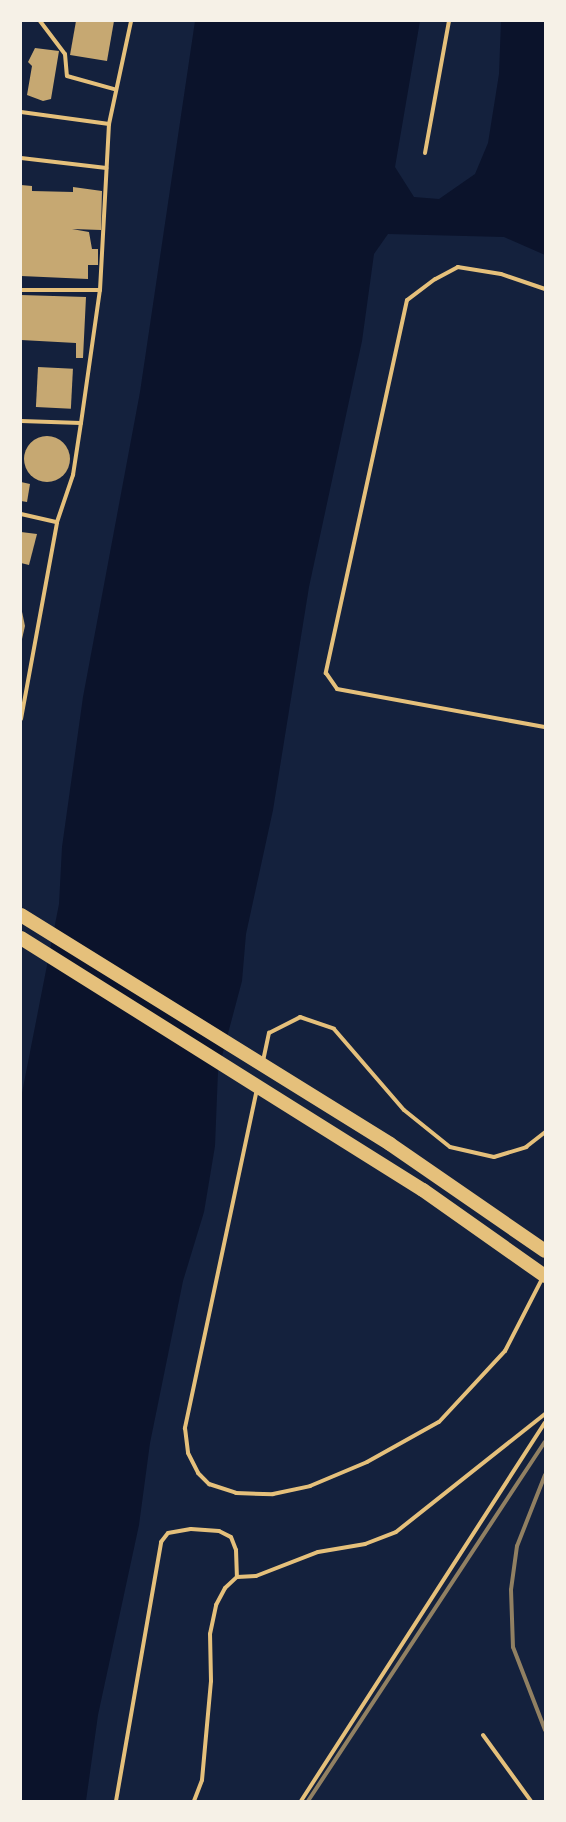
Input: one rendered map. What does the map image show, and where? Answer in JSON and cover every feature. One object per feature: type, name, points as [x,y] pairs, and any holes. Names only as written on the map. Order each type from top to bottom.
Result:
[{"type":"highway","points":[[21,915],[390,1144],[545,1251]]},
{"type":"highway","points":[[21,938],[423,1190],[545,1274]]},
{"type":"lane","points":[[40,21],[65,54],[67,76],[114,89]]},
{"type":"lane","points":[[21,719],[57,522],[73,475],[100,290],[109,124],[114,89],[131,21]]},
{"type":"lane","points":[[424,153],[449,21]]},
{"type":"lane","points":[[21,112],[109,124]]},
{"type":"lane","points":[[21,158],[106,168]]},
{"type":"lane","points":[[545,289],[501,274],[458,267],[435,279],[407,300],[326,673],[337,689],[545,727]]},
{"type":"lane","points":[[21,290],[100,290]]},
{"type":"lane","points":[[21,421],[81,423]]},
{"type":"lane","points":[[21,514],[57,522]]},
{"type":"lane","points":[[545,1132],[526,1147],[494,1157],[450,1147],[404,1110],[334,1029],[300,1017],[269,1033],[185,1428],[188,1453],[198,1473],[209,1484],[236,1493],[273,1494],[310,1486],[367,1462],[439,1422],[505,1351],[545,1274]]},
{"type":"lane","points":[[237,1577],[256,1576],[318,1552],[366,1544],[396,1532],[545,1414]]},
{"type":"lane","points":[[301,1801],[545,1423]]},
{"type":"lane","points":[[116,1801],[161,1542],[168,1533],[191,1529],[219,1531],[231,1537],[234,1544],[237,1577],[216,1605],[210,1634],[211,1681],[202,1780],[194,1801]]},
{"type":"lane","points":[[483,1735],[531,1801]]},
{"type":"water","points":[[195,21],[420,21],[395,167],[414,197],[439,199],[475,174],[488,143],[499,74],[501,21],[545,21],[545,255],[504,237],[388,234],[374,254],[362,341],[309,587],[273,810],[246,934],[242,981],[218,1071],[215,1146],[204,1212],[183,1281],[150,1443],[139,1525],[98,1715],[86,1801],[21,1801],[21,1098],[59,904],[62,847],[83,697],[140,392]]},
{"type":"building","points":[[76,21],[114,21],[107,61],[70,55]]},
{"type":"building","points":[[35,48],[59,51],[51,99],[43,101],[27,95],[32,66],[28,62]]},
{"type":"building","points":[[21,185],[32,186],[32,191],[73,192],[73,187],[102,191],[101,230],[72,229],[89,232],[92,249],[98,249],[98,265],[88,265],[88,279],[21,276]]},
{"type":"building","points":[[21,295],[86,297],[83,358],[76,358],[76,343],[21,340]]},
{"type":"building","points":[[38,367],[73,369],[71,409],[36,407]]},
{"type":"building","points":[[52,436],[64,442],[69,450],[69,468],[64,476],[56,481],[42,482],[30,476],[25,468],[24,454],[30,442],[38,437]]},
{"type":"building","points":[[21,482],[30,484],[27,502],[21,501]]},
{"type":"building","points":[[21,532],[37,534],[29,565],[21,563]]},
{"type":"building","points":[[21,607],[25,626],[22,639],[21,639]]},
{"type":"railway","points":[[308,1801],[545,1442]]},
{"type":"railway","points":[[545,1475],[517,1546],[511,1590],[513,1647],[545,1730]]}]
